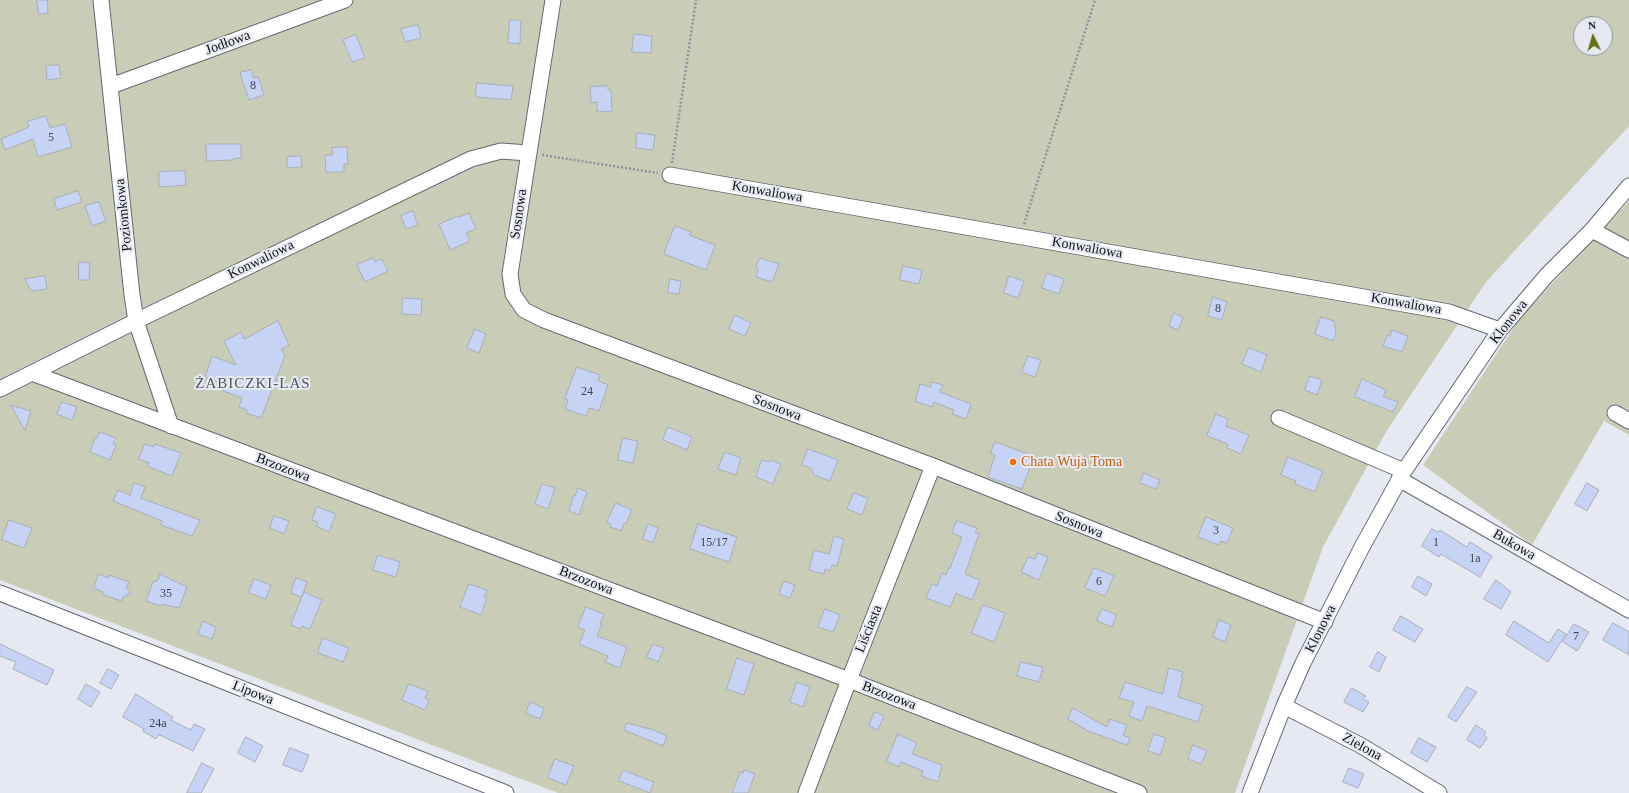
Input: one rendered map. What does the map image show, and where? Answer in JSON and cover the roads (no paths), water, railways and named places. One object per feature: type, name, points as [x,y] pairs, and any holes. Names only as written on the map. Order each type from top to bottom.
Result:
[{"type":"street","name":"Poziomkowa","points":[[101,0],[132,295],[136,320],[171,426]]},
{"type":"street","name":"Jodłowa","points":[[111,86],[345,0]]},
{"type":"street","name":"Sosnowa","points":[[553,0],[510,274],[513,294],[524,310],[552,323],[933,466],[1325,622]]},
{"type":"street","name":"Konwaliowa","points":[[0,388],[136,320],[471,159],[501,151],[528,153]]},
{"type":"street","name":"Konwaliowa","points":[[670,175],[1449,312],[1500,330]]},
{"type":"street","name":"Klonowa","points":[[1250,793],[1284,706],[1313,642],[1402,475],[1500,330],[1547,275],[1592,230],[1629,186]]},
{"type":"street","points":[[1592,230],[1629,250]]},
{"type":"street","name":"Brzozowa","points":[[32,372],[171,426],[849,680],[1139,793]]},
{"type":"street","points":[[1615,413],[1629,421]]},
{"type":"street","points":[[1279,418],[1402,475]]},
{"type":"street","name":"Liściasta","points":[[806,793],[933,466]]},
{"type":"street","name":"Bukowa","points":[[1402,475],[1629,610]]},
{"type":"street","name":"Lipowa","points":[[0,593],[506,793]]},
{"type":"street","name":"Zielona","points":[[1284,706],[1360,745],[1439,793]]},
{"type":"place","name":"Chata Wuja Toma","points":[[1013,462]]},
{"type":"district","name":"ŻABICZKI-LAS","points":[[253,384]]}]
